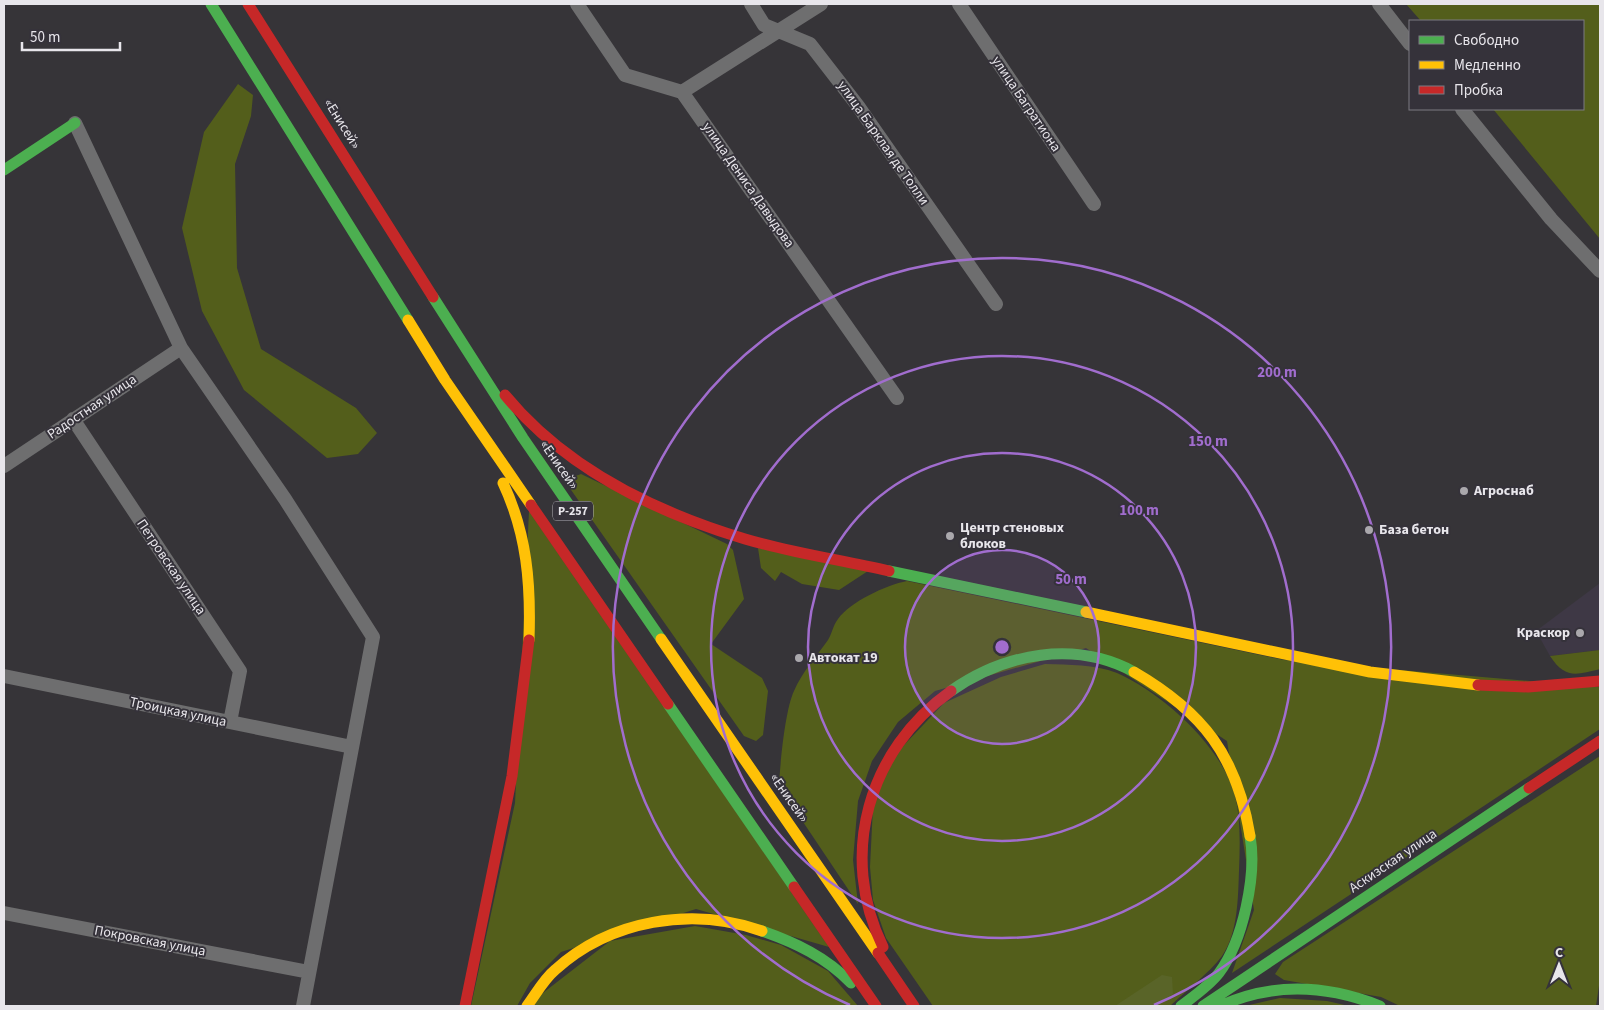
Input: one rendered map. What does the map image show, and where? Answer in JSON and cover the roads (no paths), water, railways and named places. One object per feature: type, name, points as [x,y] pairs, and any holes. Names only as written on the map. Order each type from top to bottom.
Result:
[{"type":"main road","name":"Р-257","points":[[211,4],[445,380],[874,1006]]},
{"type":"main road","name":"«Енисей»","points":[[248,4],[523,438],[916,1006]]},
{"type":"main road","points":[[4,170],[75,123]]},
{"type":"main road","points":[[465,348],[519,412],[579,464],[634,496],[708,526],[746,538],[889,571],[1370,672],[1482,686],[1528,687],[1600,681]]},
{"type":"main road","points":[[445,380],[511,498],[522,537],[530,590],[529,645],[509,803],[465,1006]]},
{"type":"main road","points":[[916,1006],[873,931],[865,900],[860,859],[863,825],[872,793],[885,762],[904,734],[927,709],[953,688],[983,672],[1014,660],[1048,654],[1082,654],[1117,664],[1150,679],[1180,700],[1206,726],[1227,757],[1242,790],[1250,826],[1253,863],[1248,899],[1237,934],[1219,974],[1181,1006]]},
{"type":"main road","name":"Аскизская улица","points":[[1203,1006],[1600,741]]},
{"type":"main road","points":[[527,1006],[535,991],[566,960],[603,934],[648,921],[695,918],[746,923],[794,941],[831,962],[874,1006]]},
{"type":"main road","points":[[1220,1006],[1235,998],[1279,989],[1327,989],[1380,1006]]},
{"type":"street","points":[[577,4],[625,75],[682,92],[821,4]]},
{"type":"street","name":"улица Барклая де Толли","points":[[751,4],[764,25],[810,44],[858,106],[996,304]]},
{"type":"street","name":"улица Багратиона","points":[[959,4],[1094,204]]},
{"type":"street","points":[[1379,4],[1409,43]]},
{"type":"street","name":"улица Дениса Давыдова","points":[[682,92],[897,398]]},
{"type":"street","points":[[1463,110],[1551,219],[1600,272]]},
{"type":"street","points":[[75,123],[181,348],[284,499],[373,637],[352,747],[303,971],[303,1006]]},
{"type":"street","name":"Радостная улица","points":[[4,466],[181,348]]},
{"type":"street","name":"Петровская улица","points":[[74,419],[240,671],[230,722]]},
{"type":"street","name":"Троицкая улица","points":[[4,676],[352,747]]},
{"type":"street","name":"Покровская улица","points":[[4,913],[303,971]]},
{"type":"place","name":"Агроснаб","points":[[1464,491]]},
{"type":"place","name":"База бетон","points":[[1369,530]]},
{"type":"place","name":"Центр стеновых блоков","points":[[950,536]]},
{"type":"place","name":"Краскор","points":[[1580,633]]},
{"type":"place","name":"Автокат 19","points":[[799,658]]}]
